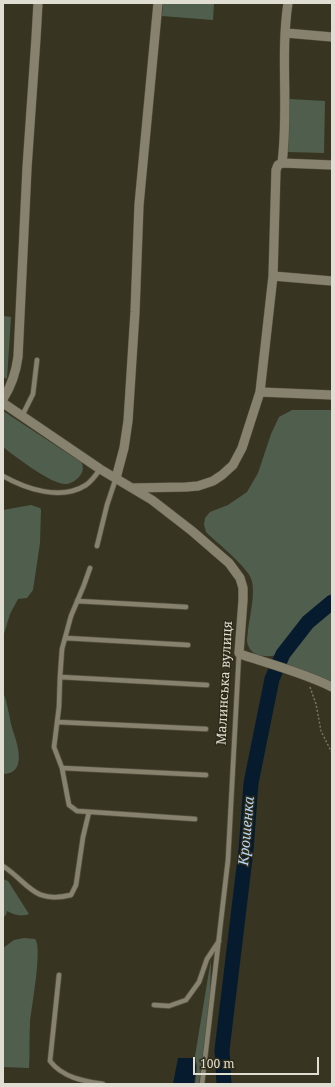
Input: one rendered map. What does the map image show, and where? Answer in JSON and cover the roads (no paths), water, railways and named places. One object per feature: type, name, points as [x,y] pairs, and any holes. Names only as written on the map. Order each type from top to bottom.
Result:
[{"type":"street","points":[[3,399],[12,384],[16,372],[18,357],[27,168],[38,3]]},
{"type":"street","points":[[116,478],[124,448],[128,421],[135,312],[139,205],[158,3]]},
{"type":"street","points":[[282,163],[284,140],[285,50],[288,3]]},
{"type":"street","points":[[286,33],[332,37]]},
{"type":"street","points":[[132,488],[198,486],[213,481],[233,465],[242,448],[260,392],[273,276],[276,170],[278,165],[282,163],[332,165]]},
{"type":"street","points":[[273,276],[332,281]]},
{"type":"street","points":[[260,392],[332,395]]},
{"type":"street","name":"Малинська вулиця","points":[[3,403],[100,469],[152,500],[216,551],[236,572],[242,588],[243,600],[241,654]]},
{"type":"street","points":[[241,654],[313,678],[332,687]]},
{"type":"lane","points":[[22,416],[33,394],[37,360]]},
{"type":"lane","points":[[3,476],[26,487],[55,492],[66,492],[76,490],[87,485],[100,469]]},
{"type":"lane","points":[[97,546],[116,478]]},
{"type":"lane","points":[[90,568],[71,616],[62,649],[54,747],[62,768],[69,806],[77,811],[195,819]]},
{"type":"lane","points":[[77,601],[186,606]]},
{"type":"lane","points":[[65,638],[188,645]]},
{"type":"lane","name":"Малинська вулиця","points":[[202,1084],[220,940],[228,860],[241,654]]},
{"type":"lane","points":[[60,677],[207,685]]},
{"type":"lane","points":[[57,722],[206,729]]},
{"type":"lane","points":[[62,768],[206,775]]},
{"type":"lane","points":[[3,866],[32,890],[45,897],[60,898],[71,895],[76,885],[83,837],[89,812]]},
{"type":"lane","points":[[154,1005],[169,1006],[186,1000],[199,982],[207,959],[220,940]]},
{"type":"lane","points":[[59,975],[50,1061],[56,1068],[72,1078],[86,1082],[103,1084]]},
{"type":"water","points":[[178,1058],[193,1058],[195,1061],[196,1067],[194,1084],[173,1084]]},
{"type":"waterway","name":"Крошенка","points":[[224,1084],[222,1050],[246,850],[251,783],[272,679],[283,654],[308,622],[332,602]]}]
